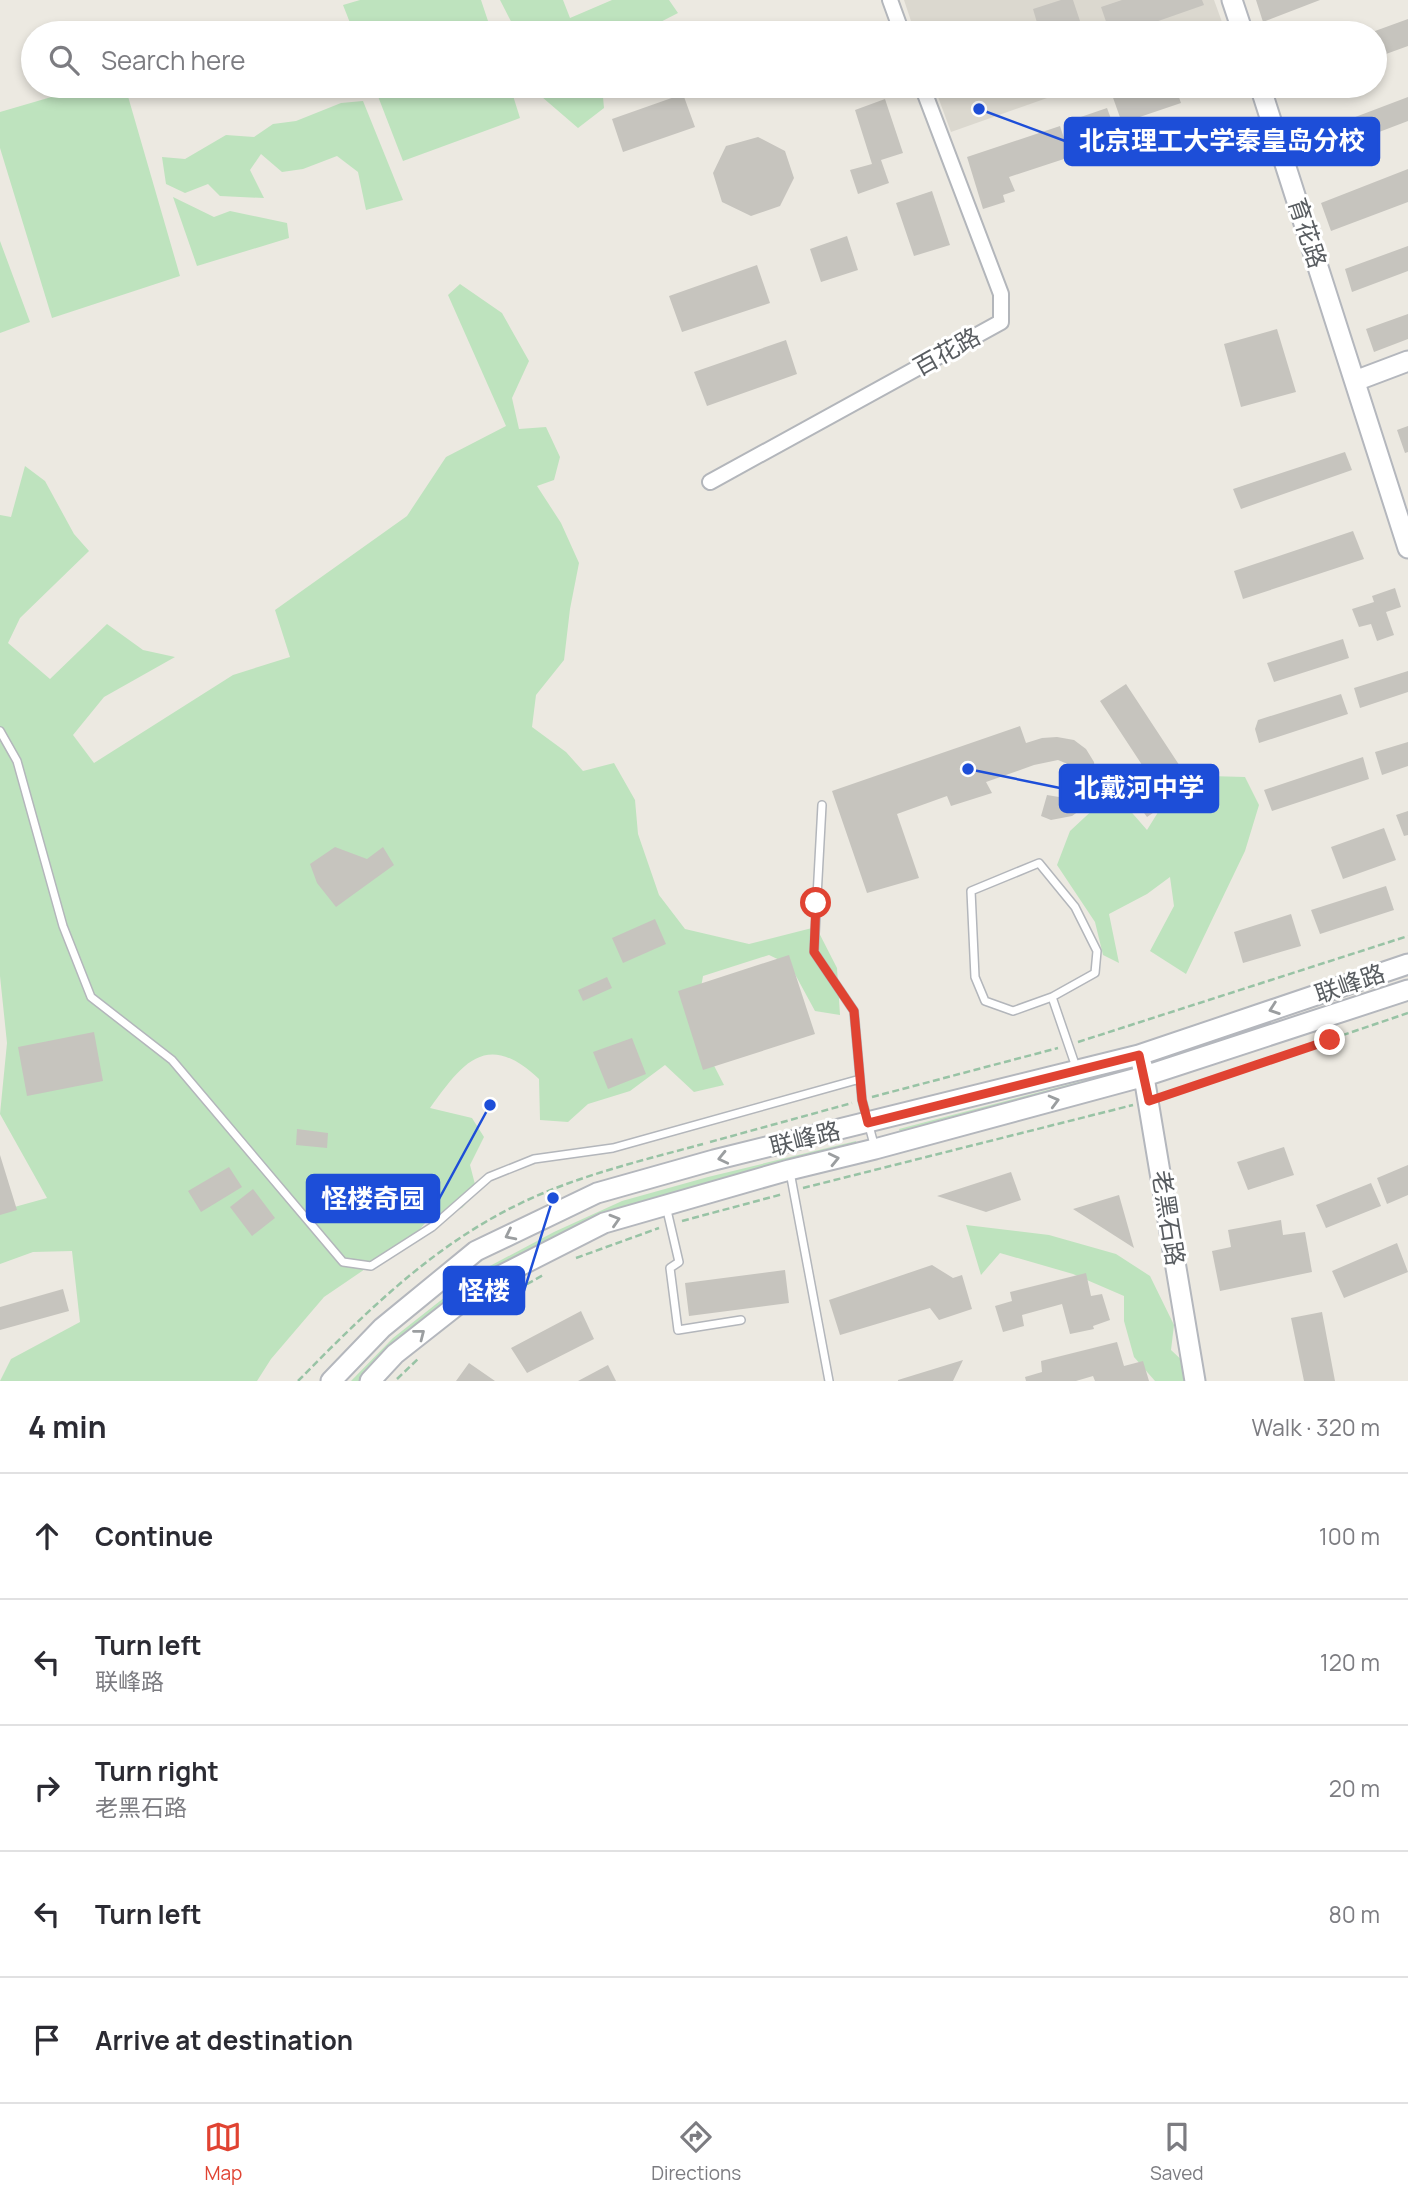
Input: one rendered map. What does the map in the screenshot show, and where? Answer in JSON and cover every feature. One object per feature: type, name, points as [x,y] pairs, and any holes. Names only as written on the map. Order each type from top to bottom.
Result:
[{"type":"main road","points":[[1232,0],[1239,21]]},
{"type":"main road","name":"育花路","points":[[1264,98],[1408,548]]},
{"type":"main road","points":[[1355,381],[1408,360]]},
{"type":"main road","name":"联峰路","points":[[331,1381],[382,1328],[476,1251],[597,1193],[715,1160],[1139,1055],[1408,964]]},
{"type":"main road","name":"联峰路","points":[[370,1381],[395,1354],[484,1284],[604,1223],[668,1215],[789,1170],[1145,1076],[1408,990]]},
{"type":"main road","name":"老黑石路","points":[[1139,1055],[1145,1076],[1195,1381]]},
{"type":"street","points":[[890,0],[898,21]]},
{"type":"street","name":"百花路","points":[[710,482],[1002,322],[1001,294],[927,98]]},
{"type":"lane","points":[[0,731],[17,761],[63,926],[91,997],[172,1060],[343,1262],[371,1266],[432,1227],[489,1177],[534,1159],[613,1148],[860,1079]]},
{"type":"lane","points":[[822,805],[814,952],[854,1011],[860,1079],[875,1149]]},
{"type":"lane","points":[[1039,863],[1075,906],[1097,951],[1096,973],[1052,997],[1013,1011],[985,1001],[975,977],[971,891],[1039,863]]},
{"type":"lane","points":[[1052,997],[1077,1070]]},
{"type":"lane","points":[[789,1170],[829,1381]]},
{"type":"lane","points":[[668,1215],[679,1262],[670,1268],[678,1331],[741,1320]]},
{"type":"path","points":[[569,1260],[668,1215],[793,1191],[1149,1101],[1408,1013]]},
{"type":"path","points":[[474,1315],[545,1274]]},
{"type":"path","points":[[395,1381],[424,1354]]},
{"type":"shaded area","points":[[904,0],[1214,0],[1222,21],[911,21]]},
{"type":"shaded area","points":[[938,98],[1047,98],[951,132]]},
{"type":"green space","points":[[360,0],[481,0],[488,21],[349,21],[343,5]]},
{"type":"green space","points":[[500,0],[563,0],[570,18],[612,0],[669,0],[678,13],[662,21],[511,21]]},
{"type":"green space","points":[[48,98],[128,98],[180,276],[52,318],[0,148],[0,112]]},
{"type":"green space","points":[[379,98],[514,98],[520,118],[403,161]]},
{"type":"green space","points":[[543,98],[603,98],[604,108],[578,128]]},
{"type":"green space","points":[[363,101],[403,200],[366,210],[358,172],[337,156],[303,169],[282,172],[261,154],[250,170],[264,198],[220,196],[208,184],[185,193],[166,184],[162,157],[185,159],[226,135],[254,137],[273,124],[296,121],[341,103]]},
{"type":"green space","points":[[173,197],[214,217],[230,211],[287,223],[289,238],[197,266]]},
{"type":"green space","points":[[0,241],[30,322],[0,333]]},
{"type":"green space","points":[[460,284],[502,313],[529,361],[512,398],[519,429],[546,427],[560,457],[554,480],[537,486],[561,523],[579,563],[564,660],[536,695],[532,727],[566,752],[583,771],[614,763],[635,800],[638,834],[659,895],[685,929],[749,944],[816,927],[837,968],[840,1015],[815,1011],[790,965],[769,955],[703,976],[700,993],[708,1054],[724,1085],[694,1092],[665,1065],[630,1091],[588,1104],[568,1122],[540,1120],[539,1079],[521,1064],[505,1056],[477,1058],[454,1077],[430,1108],[472,1118],[484,1137],[470,1165],[477,1192],[462,1208],[431,1216],[415,1235],[324,1297],[271,1359],[257,1381],[0,1381],[11,1359],[80,1322],[72,1251],[33,1252],[0,1264],[0,1211],[47,1198],[0,1114],[7,1043],[0,976],[0,515],[11,517],[25,466],[45,481],[74,534],[89,551],[20,618],[8,643],[50,679],[107,624],[143,650],[175,657],[104,697],[73,735],[94,763],[233,675],[290,657],[275,610],[407,516],[446,457],[506,426],[448,295]]},
{"type":"green space","points":[[1209,776],[1245,777],[1259,805],[1245,851],[1186,974],[1150,951],[1174,906],[1170,877],[1147,894],[1109,914],[1119,963],[1103,955],[1095,922],[1057,865],[1070,831],[1113,791],[1147,830],[1160,809]]},
{"type":"green space","points":[[1132,1068],[1134,1074],[901,1136],[899,1129]]},
{"type":"green space","points":[[856,1141],[857,1148],[557,1238],[362,1381],[351,1381],[393,1338],[473,1275],[554,1232],[622,1201]]},
{"type":"green space","points":[[966,1225],[1049,1235],[1116,1254],[1150,1276],[1174,1325],[1171,1350],[1187,1365],[1186,1381],[1155,1381],[1134,1357],[1124,1321],[1124,1296],[1073,1274],[1000,1253],[981,1275]]},
{"type":"building","points":[[1061,0],[1073,0],[1080,21],[1036,21],[1033,9]]},
{"type":"building","points":[[1122,0],[1202,0],[1204,5],[1158,21],[1106,21],[1101,7]]},
{"type":"building","points":[[1256,0],[1320,0],[1266,21],[1263,21]]},
{"type":"building","points":[[1408,19],[1408,46],[1387,54],[1387,27]]},
{"type":"building","points":[[1408,97],[1408,121],[1308,159],[1300,138]]},
{"type":"building","points":[[672,98],[684,98],[695,127],[623,152],[612,119]]},
{"type":"building","points":[[1113,98],[1179,98],[1181,103],[1122,123]]},
{"type":"building","points":[[885,99],[903,153],[881,160],[889,183],[858,194],[850,170],[872,164],[855,110]]},
{"type":"building","points":[[1107,108],[1120,143],[1084,154],[1072,120]]},
{"type":"building","points":[[1060,126],[1070,157],[1009,177],[1015,191],[1003,195],[1005,202],[983,209],[967,157]]},
{"type":"building","points":[[758,137],[785,151],[794,178],[780,206],[751,216],[722,202],[713,173],[726,146]]},
{"type":"building","points":[[1408,169],[1408,202],[1331,231],[1321,203]]},
{"type":"building","points":[[932,191],[950,245],[914,256],[896,203]]},
{"type":"building","points":[[847,236],[858,270],[821,282],[810,249]]},
{"type":"building","points":[[1408,246],[1408,271],[1352,292],[1345,269]]},
{"type":"building","points":[[757,265],[770,303],[682,332],[669,296]]},
{"type":"building","points":[[1408,314],[1408,339],[1374,352],[1366,329]]},
{"type":"building","points":[[1277,329],[1296,392],[1241,407],[1224,344]]},
{"type":"building","points":[[786,340],[797,374],[707,406],[694,372]]},
{"type":"building","points":[[1408,426],[1408,452],[1405,453],[1397,430]]},
{"type":"building","points":[[1345,452],[1352,470],[1241,509],[1233,489]]},
{"type":"building","points":[[1353,531],[1364,559],[1243,599],[1234,571]]},
{"type":"building","points":[[1395,588],[1401,607],[1386,612],[1394,635],[1377,641],[1371,624],[1359,627],[1352,609],[1374,602],[1372,596]]},
{"type":"building","points":[[1343,639],[1349,658],[1274,682],[1267,663]]},
{"type":"building","points":[[1408,671],[1408,692],[1360,708],[1354,688]]},
{"type":"building","points":[[1126,684],[1193,786],[1147,817],[1129,792],[1150,777],[1100,701]]},
{"type":"building","points":[[1341,694],[1348,714],[1259,743],[1255,729],[1258,720]]},
{"type":"building","points":[[1020,726],[1026,743],[1057,737],[1074,740],[1086,749],[1094,762],[1096,780],[1093,794],[1086,806],[1072,816],[1051,820],[1041,816],[1047,795],[1059,797],[1072,792],[1076,779],[1070,765],[1058,760],[1034,765],[986,782],[992,793],[951,806],[947,796],[897,814],[919,878],[867,893],[832,791]]},
{"type":"building","points":[[1408,742],[1408,766],[1382,775],[1375,752]]},
{"type":"building","points":[[1363,757],[1369,779],[1272,811],[1264,790]]},
{"type":"building","points":[[1408,811],[1408,835],[1404,836],[1396,815]]},
{"type":"building","points":[[1384,828],[1396,860],[1343,879],[1331,847]]},
{"type":"building","points":[[335,847],[367,859],[383,847],[394,865],[336,907],[317,883],[310,864]]},
{"type":"building","points":[[1386,886],[1394,910],[1320,934],[1311,910]]},
{"type":"building","points":[[1291,914],[1301,946],[1243,963],[1234,932]]},
{"type":"building","points":[[655,919],[666,944],[623,963],[612,938]]},
{"type":"building","points":[[789,955],[815,1034],[703,1070],[678,991]]},
{"type":"building","points":[[607,977],[612,988],[583,1001],[578,990]]},
{"type":"building","points":[[94,1032],[103,1081],[27,1096],[18,1047]]},
{"type":"building","points":[[632,1038],[646,1074],[608,1089],[593,1052]]},
{"type":"building","points":[[297,1129],[328,1133],[327,1148],[296,1145]]},
{"type":"building","points":[[1284,1147],[1294,1175],[1248,1190],[1237,1162]]},
{"type":"building","points":[[0,1155],[17,1210],[0,1215]]},
{"type":"building","points":[[1408,1165],[1408,1195],[1387,1204],[1377,1178]]},
{"type":"building","points":[[229,1167],[242,1187],[201,1212],[188,1191]]},
{"type":"building","points":[[1011,1172],[1021,1200],[986,1212],[937,1196]]},
{"type":"building","points":[[1371,1183],[1381,1206],[1326,1228],[1316,1205]]},
{"type":"building","points":[[253,1189],[275,1218],[252,1236],[230,1207]]},
{"type":"building","points":[[1119,1195],[1134,1248],[1073,1209]]},
{"type":"building","points":[[1281,1220],[1283,1235],[1305,1232],[1312,1272],[1220,1291],[1212,1251],[1231,1247],[1228,1230]]},
{"type":"building","points":[[1397,1243],[1408,1272],[1344,1298],[1332,1271]]},
{"type":"building","points":[[932,1265],[953,1278],[962,1275],[972,1309],[939,1320],[930,1308],[840,1335],[829,1300]]},
{"type":"building","points":[[785,1270],[789,1303],[689,1316],[685,1283]]},
{"type":"building","points":[[1086,1273],[1091,1296],[1102,1294],[1110,1320],[1093,1326],[1094,1329],[1070,1334],[1062,1304],[1022,1315],[1024,1326],[1003,1332],[995,1306],[1012,1301],[1010,1292]]},
{"type":"building","points":[[63,1289],[69,1311],[0,1330],[0,1307]]},
{"type":"building","points":[[581,1311],[594,1339],[527,1373],[511,1348]]},
{"type":"building","points":[[1322,1312],[1335,1381],[1304,1381],[1291,1318]]},
{"type":"building","points":[[1117,1342],[1124,1366],[1143,1361],[1149,1381],[1095,1381],[1093,1376],[1076,1381],[1026,1381],[1025,1377],[1042,1372],[1041,1361]]},
{"type":"building","points":[[963,1360],[953,1381],[898,1381],[898,1380]]},
{"type":"building","points":[[469,1363],[495,1381],[456,1381]]},
{"type":"building","points":[[608,1365],[616,1381],[578,1381]]},
{"type":"place","name":"北京理工大学秦皇岛分校","points":[[979,109]]},
{"type":"place","name":"北戴河中学","points":[[968,769]]},
{"type":"place","name":"怪楼奇园","points":[[490,1105]]},
{"type":"place","name":"怪楼","points":[[553,1198]]},
{"type":"route","points":[[816,903],[814,952],[854,1011],[862,1100],[868,1123],[1139,1055],[1149,1101],[1330,1040]]}]
